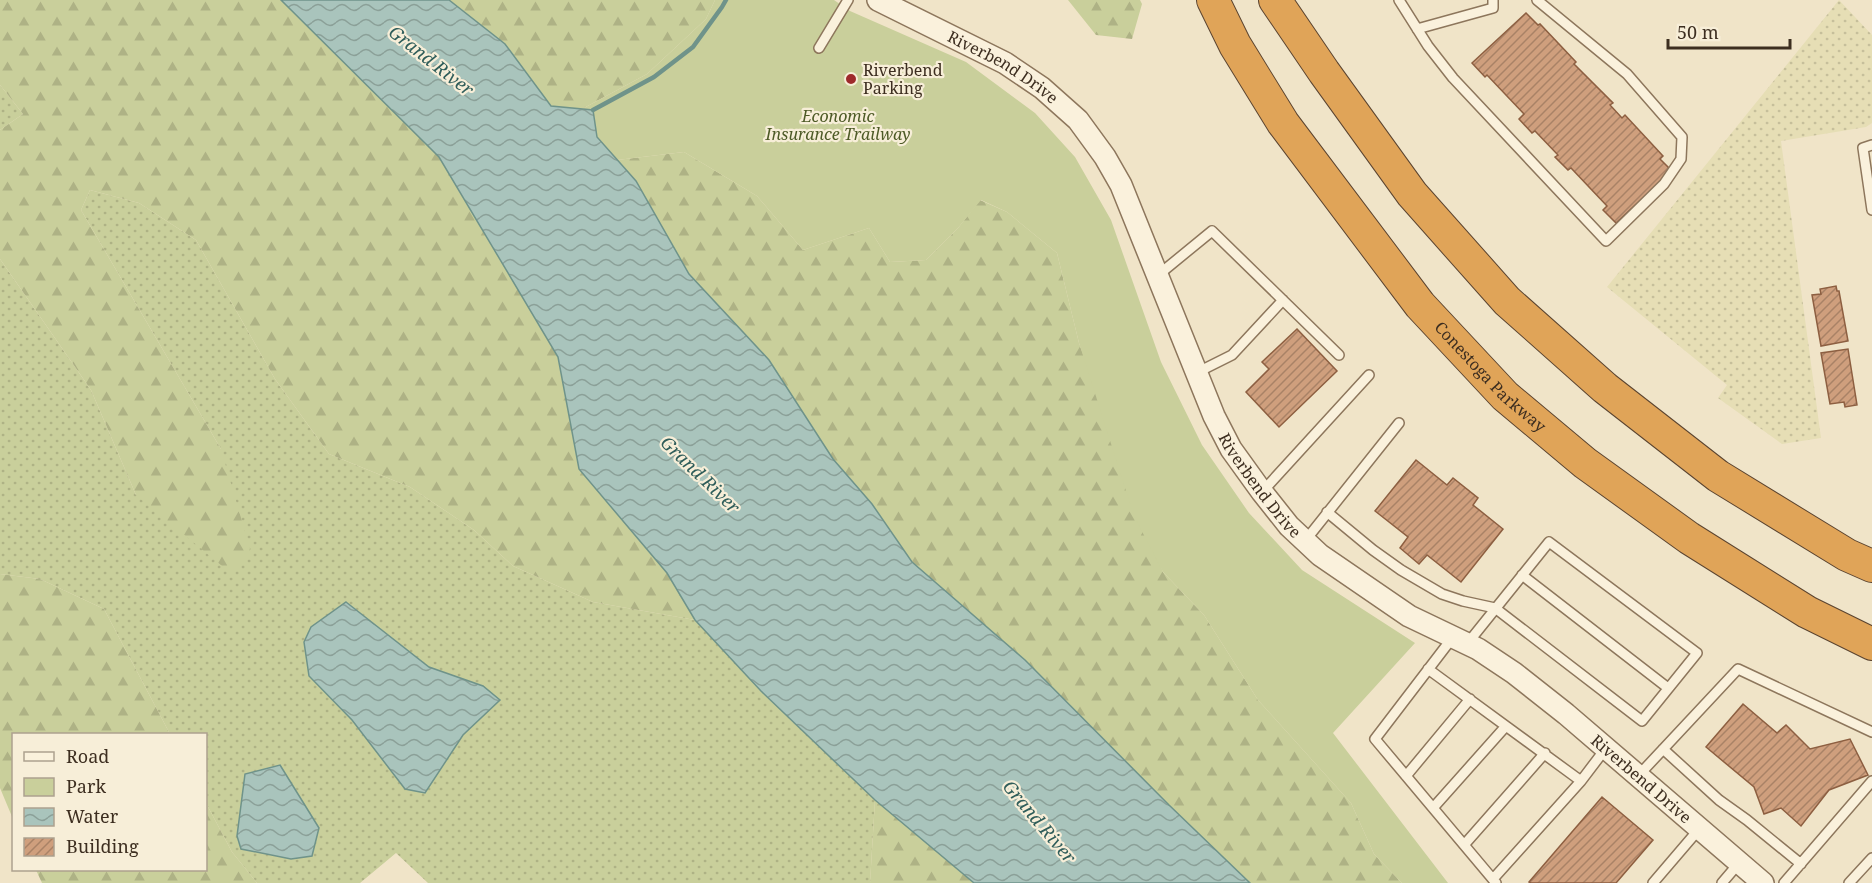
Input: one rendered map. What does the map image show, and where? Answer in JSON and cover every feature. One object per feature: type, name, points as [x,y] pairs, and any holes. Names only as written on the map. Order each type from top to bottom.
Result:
[{"type":"highway","name":"Conestoga Parkway","points":[[1213,0],[1235,45],[1283,123],[1420,305],[1505,396],[1585,463],[1689,537],[1807,612],[1872,644]]},
{"type":"highway","points":[[1275,0],[1324,72],[1413,194],[1507,301],[1605,388],[1718,476],[1847,555],[1872,566]]},
{"type":"highway","points":[[1299,0],[1324,72]]},
{"type":"street","name":"Riverbend Drive","points":[[878,0],[1005,63],[1042,88],[1078,120],[1105,157],[1121,185],[1196,373],[1231,449],[1262,492],[1304,541],[1320,555],[1409,616],[1460,640],[1514,673],[1606,748],[1763,883]]},
{"type":"lane","points":[[819,48],[848,0]]},
{"type":"lane","points":[[1399,0],[1453,78],[1605,241],[1664,184],[1682,159],[1682,137],[1627,74],[1537,0]]},
{"type":"lane","points":[[1417,29],[1492,8],[1493,0]]},
{"type":"lane","points":[[1872,145],[1863,148],[1872,210]]},
{"type":"lane","points":[[1157,276],[1212,231],[1339,355]]},
{"type":"lane","points":[[1196,373],[1232,355],[1283,300]]},
{"type":"lane","points":[[1262,492],[1370,375]]},
{"type":"lane","points":[[1304,541],[1399,423]]},
{"type":"lane","points":[[1328,512],[1373,550],[1401,570],[1442,594],[1462,602],[1495,608],[1642,721],[1697,653],[1549,542],[1495,608],[1428,669],[1374,739],[1494,881],[1581,781],[1606,748]]},
{"type":"lane","points":[[1522,575],[1668,688]]},
{"type":"lane","points":[[1428,669],[1581,781]]},
{"type":"lane","points":[[1638,776],[1738,669],[1872,732]]},
{"type":"lane","points":[[1406,776],[1470,699]]},
{"type":"lane","points":[[1433,808],[1506,726]]},
{"type":"lane","points":[[1663,749],[1719,800],[1801,864]]},
{"type":"lane","points":[[1464,845],[1545,753]]},
{"type":"lane","points":[[1785,883],[1872,781]]},
{"type":"lane","points":[[1653,883],[1700,828]]},
{"type":"lane","points":[[1849,883],[1872,858]]},
{"type":"lane","points":[[1722,883],[1739,863]]},
{"type":"shaded area","points":[[1839,0],[1872,35],[1872,123],[1866,127],[1781,141],[1821,438],[1782,444],[1718,398],[1727,385],[1607,287]]},
{"type":"green space","points":[[0,0],[281,0],[439,157],[558,357],[579,469],[667,573],[695,620],[593,602],[513,566],[474,530],[410,487],[329,454],[275,379],[196,240],[139,203],[90,190],[81,210],[221,449],[250,549],[233,575],[136,495],[91,390],[0,259],[0,130],[23,114],[0,85]]},
{"type":"green space","points":[[449,0],[715,0],[706,19],[647,74],[582,109],[551,106],[505,44]]},
{"type":"green space","name":"Economic Insurance Trailway","points":[[715,0],[834,0],[850,11],[966,62],[1035,113],[1075,157],[1111,220],[1161,362],[1202,445],[1249,513],[1302,570],[1415,643],[1333,733],[1448,883],[1402,883],[1374,854],[1351,803],[1258,700],[1204,615],[1163,572],[1134,516],[1079,343],[1057,253],[1007,212],[981,200],[958,228],[926,260],[890,262],[869,228],[803,250],[757,196],[684,152],[617,160],[597,137],[593,110],[582,109],[647,74],[706,19]]},
{"type":"green space","points":[[1068,0],[1140,0],[1142,4],[1132,39],[1096,35]]},
{"type":"green space","points":[[0,85],[23,114],[0,130]]},
{"type":"green space","points":[[684,152],[757,196],[803,250],[869,228],[890,262],[926,260],[958,228],[980,200],[1007,212],[1057,253],[1079,343],[1163,572],[1204,615],[1258,700],[1351,803],[1374,854],[1402,883],[1250,883],[1025,660],[912,562],[872,504],[833,459],[769,360],[689,274],[636,181],[617,160]]},
{"type":"green space","points":[[90,190],[139,203],[196,240],[275,379],[329,454],[410,487],[474,530],[513,566],[593,602],[695,620],[761,691],[875,800],[870,883],[428,883],[396,853],[360,883],[257,883],[232,852],[207,805],[207,733],[169,733],[104,609],[40,579],[0,574],[0,259],[91,390],[136,495],[221,449],[81,210]],"holes":[[[346,602],[429,667],[500,700],[463,735],[425,793],[309,676]]]},
{"type":"green space","points":[[0,574],[40,579],[104,609],[169,733],[12,733],[12,817],[0,788]]},
{"type":"green space","points":[[875,800],[974,883],[870,883]]},
{"type":"green space","points":[[207,805],[232,852],[257,883],[42,883],[36,871],[207,871]]},
{"type":"water","name":"Grand River","points":[[281,0],[449,0],[505,44],[551,106],[593,110],[597,137],[636,181],[689,274],[769,360],[833,459],[872,504],[912,562],[1025,660],[1250,883],[974,883],[875,800],[761,691],[695,620],[667,573],[579,469],[558,357],[439,157]]},
{"type":"water","points":[[346,602],[429,667],[483,686],[500,700],[463,735],[425,793],[405,789],[352,720],[309,676],[304,642],[311,627]]},
{"type":"water","points":[[280,765],[319,828],[312,856],[291,859],[241,849],[237,836],[245,774]]},
{"type":"building","points":[[1526,13],[1538,25],[1540,24],[1576,62],[1574,64],[1613,103],[1610,105],[1622,118],[1625,115],[1663,156],[1660,159],[1672,171],[1616,223],[1603,210],[1607,206],[1571,168],[1568,170],[1555,157],[1558,155],[1535,131],[1532,133],[1519,119],[1524,114],[1487,75],[1485,77],[1472,63]]},
{"type":"building","points":[[1836,286],[1839,291],[1848,341],[1821,346],[1812,295],[1821,294],[1820,289]]},
{"type":"building","points":[[1297,329],[1337,371],[1279,427],[1246,392],[1269,369],[1262,362]]},
{"type":"building","points":[[1848,349],[1857,405],[1845,407],[1844,402],[1830,404],[1821,353]]},
{"type":"building","points":[[1416,460],[1447,485],[1453,478],[1478,498],[1473,505],[1503,529],[1461,582],[1427,555],[1419,564],[1400,548],[1408,537],[1375,511]]},
{"type":"building","points":[[1743,704],[1777,733],[1786,725],[1810,749],[1850,739],[1868,775],[1829,790],[1801,826],[1781,808],[1764,814],[1754,787],[1706,747]]},
{"type":"building","points":[[1602,797],[1653,840],[1616,883],[1529,882]]},
{"type":"waterway","points":[[593,110],[654,77],[693,47],[726,0]]},
{"type":"place","name":"Riverbend Parking","points":[[851,79]]}]
